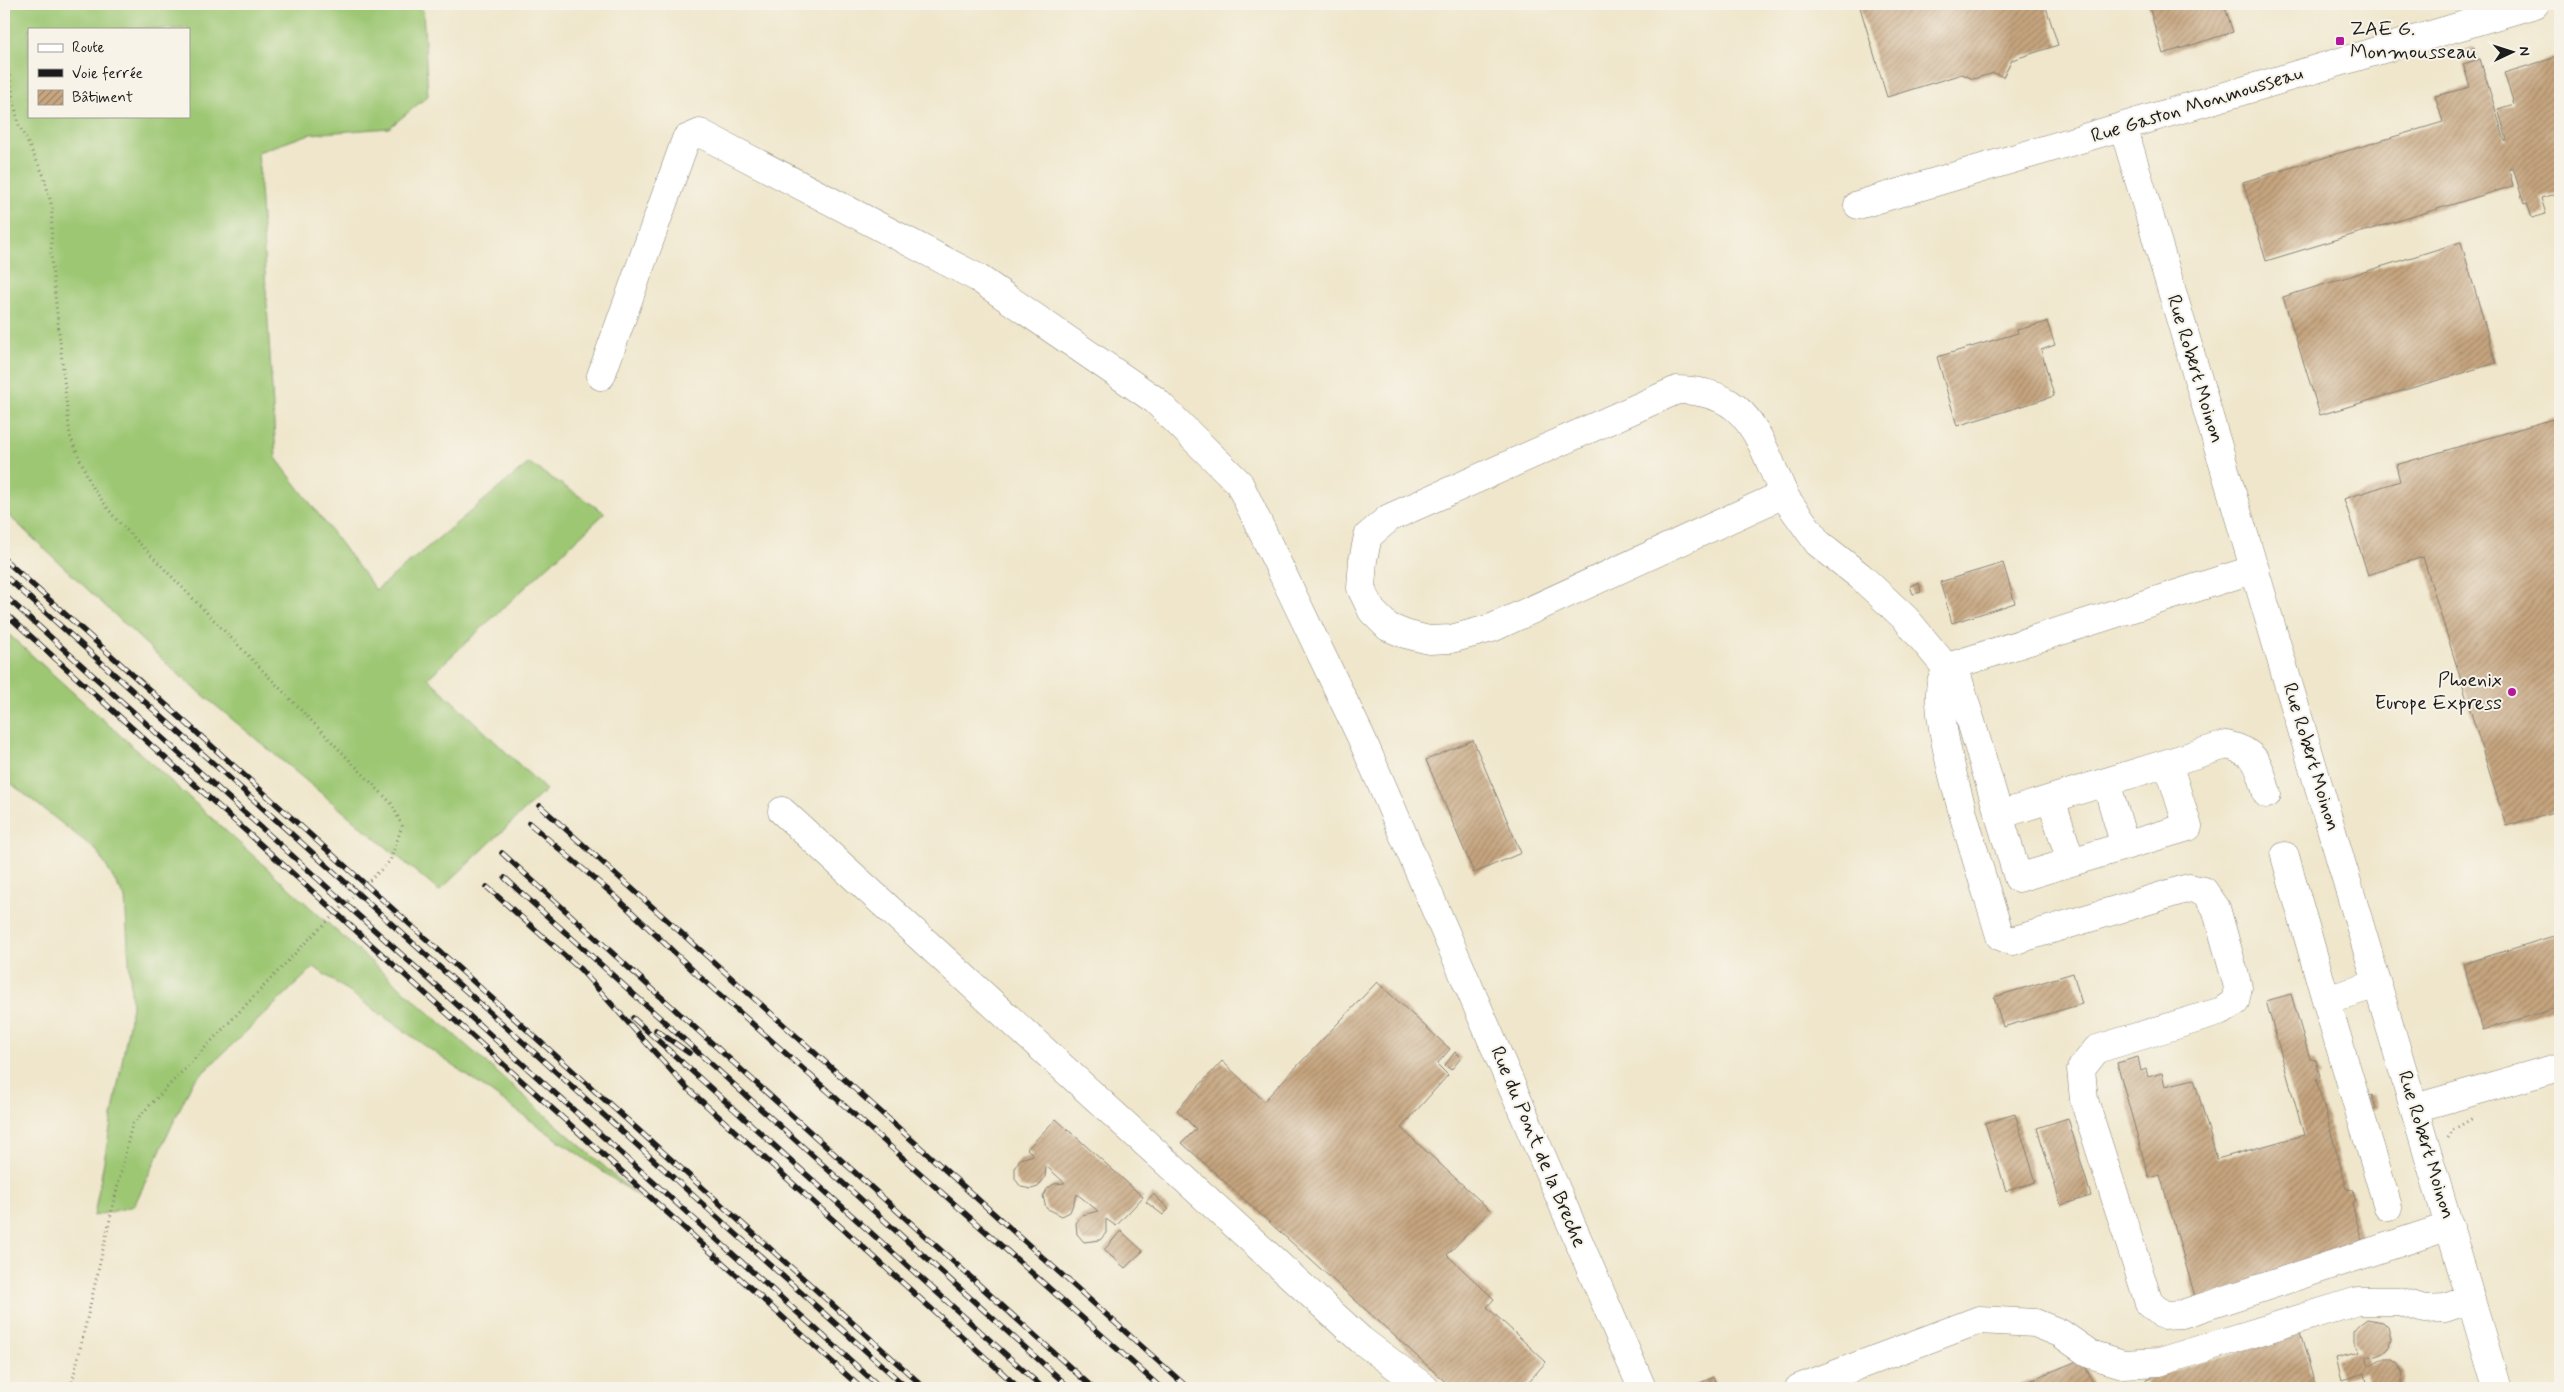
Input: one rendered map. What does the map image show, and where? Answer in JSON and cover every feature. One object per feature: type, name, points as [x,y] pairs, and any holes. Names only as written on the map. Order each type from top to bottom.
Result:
[{"type":"street","name":"Rue Gaston Monmousseau","points":[[1858,205],[2535,4]]},
{"type":"street","name":"Rue Robert Moinon","points":[[2123,126],[2497,1388]]},
{"type":"street","name":"Rue du Pont de la Breche","points":[[601,376],[686,139],[700,133],[978,278],[1155,400],[1239,483],[1361,737],[1642,1388]]},
{"type":"street","points":[[1784,494],[1492,628],[1450,639],[1428,640],[1388,627],[1372,611],[1361,588],[1363,560],[1368,536],[1389,518],[1678,390],[1699,390],[1721,398],[1741,410],[1756,434],[1784,494],[1818,543],[1860,576],[1906,619],[1952,668],[2018,878],[2188,827],[2168,763]]},
{"type":"street","points":[[2255,569],[1952,668],[1942,680],[1939,704],[1945,745],[2000,936],[2012,941],[2189,888],[2204,891],[2216,908],[2238,987],[2235,1002],[2222,1011],[2097,1049],[2081,1069],[2084,1100],[2148,1303],[2163,1315],[2182,1314],[2450,1226]]},
{"type":"street","points":[[1999,815],[2226,745],[2242,749],[2253,756],[2260,766],[2267,794]]},
{"type":"street","points":[[2106,782],[2126,846]]},
{"type":"street","points":[[2051,799],[2071,862]]},
{"type":"street","points":[[782,811],[1361,1340],[1425,1388]]},
{"type":"street","points":[[2285,856],[2388,1207]]},
{"type":"street","points":[[2326,1000],[2378,984]]},
{"type":"street","points":[[2415,1108],[2560,1067]]},
{"type":"street","points":[[1798,1388],[1979,1320],[2035,1323],[2060,1333],[2090,1354],[2123,1364],[2132,1364],[2159,1362],[2358,1301],[2399,1301],[2424,1309],[2445,1308],[2471,1299]]},
{"type":"path","points":[[4,46],[18,123],[44,176],[52,207],[51,257],[70,436],[92,487],[115,518],[392,804],[402,826],[390,861],[307,941],[132,1124],[71,1388]]},
{"type":"green space","points":[[4,4],[418,4],[423,10],[428,96],[389,128],[310,134],[258,152],[276,458],[376,590],[529,463],[605,513],[428,678],[546,790],[439,891],[179,675],[4,511]]},
{"type":"green space","points":[[4,630],[343,937],[640,1198],[314,967],[192,1083],[134,1206],[94,1216],[132,1007],[125,898],[97,851],[4,778]]},
{"type":"building","points":[[1859,4],[2045,4],[2058,45],[2012,60],[2003,77],[1994,73],[1973,79],[1962,74],[1887,97]]},
{"type":"building","points":[[2148,4],[2224,4],[2233,32],[2163,54]]},
{"type":"building","points":[[2474,47],[2476,55],[2465,58],[2463,50]]},
{"type":"building","points":[[2560,56],[2560,193],[2541,198],[2546,214],[2532,218],[2527,203],[2524,204],[2513,168],[2509,169],[2513,186],[2266,261],[2243,182],[2443,122],[2435,96],[2470,87],[2463,64],[2480,59],[2505,141],[2507,140],[2498,109],[2514,104],[2504,73]]},
{"type":"building","points":[[2461,242],[2496,363],[2320,415],[2283,297]]},
{"type":"building","points":[[2047,322],[2055,345],[2041,350],[2054,396],[1957,426],[1937,357],[2018,333],[2017,330]]},
{"type":"building","name":"Phoenix Europe Express","points":[[2560,417],[2560,810],[2506,826],[2423,557],[2368,575],[2344,499],[2400,481],[2396,465]]},
{"type":"building","points":[[2003,563],[2015,603],[1952,623],[1940,582]]},
{"type":"building","points":[[1919,583],[1921,592],[1913,594],[1910,586]]},
{"type":"building","points":[[1473,740],[1521,853],[1474,873],[1426,760]]},
{"type":"building","points":[[2560,934],[2560,1007],[2483,1030],[2463,964]]},
{"type":"building","points":[[2073,973],[2082,1004],[2003,1027],[1994,997]]},
{"type":"building","points":[[1377,982],[1450,1049],[1437,1064],[1448,1075],[1401,1128],[1490,1210],[1447,1255],[1494,1299],[1487,1307],[1546,1362],[1523,1388],[1452,1388],[1182,1143],[1196,1129],[1177,1110],[1222,1061],[1264,1101]]},
{"type":"building","points":[[2291,994],[2310,1059],[2316,1060],[2320,1076],[2316,1079],[2347,1189],[2353,1190],[2355,1200],[2352,1204],[2364,1248],[2196,1300],[2160,1175],[2149,1178],[2117,1063],[2138,1057],[2141,1071],[2146,1069],[2148,1077],[2162,1073],[2165,1086],[2194,1079],[2217,1159],[2304,1135],[2266,1001]]},
{"type":"building","points":[[1455,1052],[1461,1058],[1451,1070],[1445,1065]]},
{"type":"building","points":[[2372,1095],[2376,1108],[2366,1111],[2363,1098]]},
{"type":"building","points":[[2015,1114],[2036,1182],[2006,1191],[1985,1123]]},
{"type":"building","points":[[2068,1118],[2091,1196],[2061,1205],[2037,1128]]},
{"type":"building","points":[[1056,1119],[1143,1197],[1116,1226],[1106,1219],[1106,1233],[1100,1240],[1084,1242],[1077,1234],[1076,1223],[1082,1215],[1098,1211],[1077,1194],[1070,1212],[1062,1216],[1046,1208],[1043,1196],[1047,1189],[1054,1184],[1065,1183],[1046,1166],[1045,1177],[1038,1187],[1031,1189],[1021,1187],[1015,1179],[1015,1167],[1020,1159],[1034,1155],[1027,1149]]},
{"type":"building","points":[[1153,1194],[1169,1209],[1163,1215],[1146,1202]]},
{"type":"building","points":[[1121,1231],[1143,1251],[1125,1268],[1104,1250]]},
{"type":"building","points":[[2367,1319],[2383,1322],[2388,1327],[2391,1339],[2389,1347],[2383,1353],[2376,1356],[2366,1355],[2369,1366],[2381,1359],[2390,1359],[2397,1363],[2403,1372],[2401,1388],[2368,1388],[2365,1373],[2342,1380],[2336,1358],[2360,1352],[2354,1342],[2354,1331]]},
{"type":"building","points":[[2300,1333],[2316,1388],[2148,1388],[2146,1379]]},
{"type":"building","points":[[2082,1359],[2095,1388],[2012,1388]]},
{"type":"building","points":[[1713,1377],[1717,1386],[1711,1388],[1690,1388]]},
{"type":"railway","points":[[4,559],[925,1388]]},
{"type":"railway","points":[[4,575],[907,1388]]},
{"type":"railway","points":[[4,595],[881,1388]]},
{"type":"railway","points":[[4,612],[861,1388]]},
{"type":"railway","points":[[540,806],[1188,1388]]},
{"type":"railway","points":[[529,823],[616,897],[700,977],[1161,1388]]},
{"type":"railway","points":[[502,853],[1093,1388]]},
{"type":"railway","points":[[505,878],[1070,1388]]},
{"type":"railway","points":[[487,887],[580,969],[686,1087],[1019,1388]]},
{"type":"railway","points":[[633,1018],[1043,1388]]},
{"type":"railway","points":[[656,1030],[689,1053]]},
{"type":"place","name":"ZAE G. Monmousseau","points":[[2340,41]]},
{"type":"place","name":"Phoenix Europe Express","points":[[2512,692]]}]
